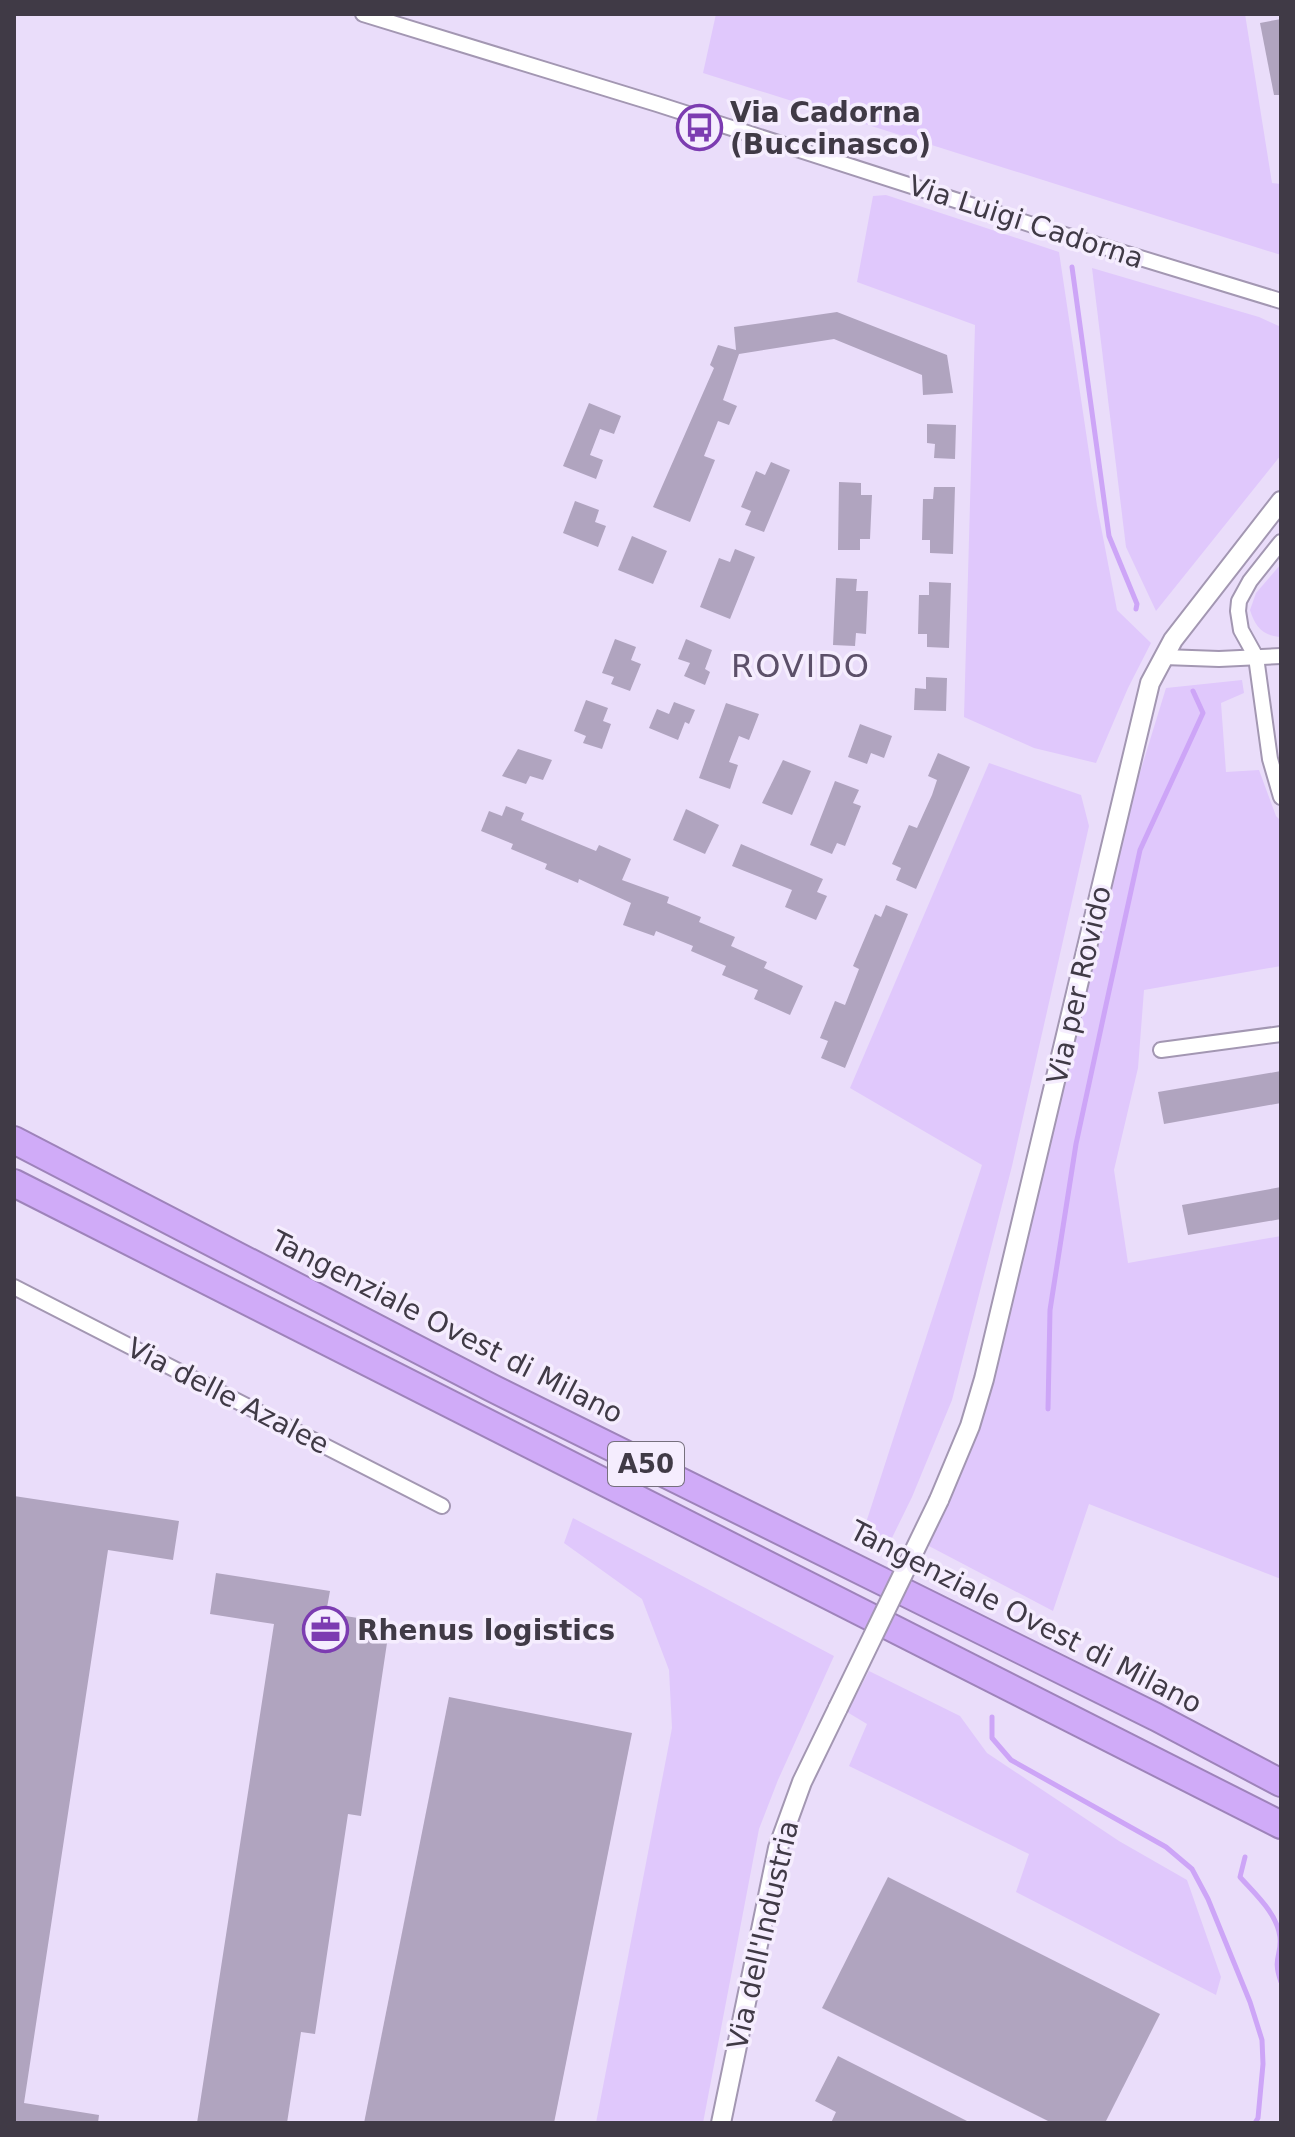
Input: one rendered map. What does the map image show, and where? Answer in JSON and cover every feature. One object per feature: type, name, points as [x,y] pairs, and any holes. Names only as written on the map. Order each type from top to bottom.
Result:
[{"type":"highway","name":"Tangenziale Ovest di Milano","points":[[14,1140],[492,1388],[1156,1717],[1281,1783]]},
{"type":"highway","name":"A50","points":[[14,1183],[1281,1825]]},
{"type":"street","name":"Via Luigi Cadorna","points":[[363,14],[1280,301]]},
{"type":"street","name":"Via per Rovido","points":[[838,1708],[939,1500],[970,1426],[984,1379],[1150,683],[1187,622],[1281,501]]},
{"type":"street","points":[[1281,542],[1250,581],[1239,601],[1241,630],[1256,657],[1270,759],[1281,797]]},
{"type":"street","points":[[1164,657],[1219,659],[1281,656]]},
{"type":"street","points":[[1161,1050],[1281,1034]]},
{"type":"street","name":"Via delle Azalee","points":[[14,1287],[442,1506]]},
{"type":"street","name":"Via dell'Industria","points":[[721,2123],[778,1848],[802,1782],[838,1708]]},
{"type":"shaded area","points":[[716,14],[1245,14],[1272,183],[1281,184],[1281,255],[703,73]]},
{"type":"shaded area","points":[[886,195],[1059,252],[1097,506],[1117,610],[1151,643],[1096,763],[1034,748],[964,717],[975,325],[857,282],[873,196]]},
{"type":"shaded area","points":[[1092,268],[1259,317],[1281,327],[1281,455],[1156,611],[1126,547]]},
{"type":"shaded area","points":[[1281,564],[1281,637],[1269,635],[1260,629],[1250,610],[1256,593]]},
{"type":"shaded area","points":[[1242,680],[1244,693],[1221,703],[1226,772],[1259,770],[1276,816],[1281,821],[1281,966],[1144,990],[1138,1068],[1114,1170],[1128,1263],[1281,1236],[1281,1579],[1089,1504],[1053,1611],[927,1545],[978,1433],[1138,779],[1166,688]]},
{"type":"shaded area","points":[[989,763],[1081,795],[1089,826],[1012,1166],[952,1400],[889,1544],[863,1532],[982,1165],[850,1088]]},
{"type":"shaded area","points":[[573,1518],[834,1656],[759,1829],[703,2123],[596,2123],[672,1728],[669,1670],[642,1599],[564,1543]]},
{"type":"shaded area","points":[[869,1671],[960,1716],[987,1753],[1119,1841],[1187,1880],[1221,1977],[1216,1995],[1016,1892],[1029,1854],[849,1766],[867,1724],[847,1712]]},
{"type":"building","points":[[1281,19],[1281,95],[1274,95],[1260,23]]},
{"type":"building","points":[[837,312],[947,355],[953,393],[923,395],[922,375],[834,339],[739,354],[723,400],[737,406],[729,425],[718,421],[704,456],[715,460],[690,522],[653,507],[714,368],[710,365],[718,345],[736,350],[734,327]]},
{"type":"building","points":[[589,403],[621,416],[614,434],[600,429],[590,455],[603,460],[596,479],[563,466]]},
{"type":"building","points":[[927,424],[956,425],[955,459],[934,458],[935,444],[927,443]]},
{"type":"building","points":[[771,462],[790,470],[764,532],[745,525],[751,511],[741,507],[756,471],[765,475]]},
{"type":"building","points":[[839,482],[861,483],[861,495],[872,495],[870,539],[860,539],[860,550],[838,550]]},
{"type":"building","points":[[934,487],[955,487],[953,554],[930,553],[930,540],[922,540],[923,499],[933,499]]},
{"type":"building","points":[[575,501],[599,510],[595,522],[606,526],[598,547],[563,533]]},
{"type":"building","points":[[632,536],[667,551],[653,584],[618,570]]},
{"type":"building","points":[[735,549],[755,557],[730,619],[700,607],[719,558],[730,562]]},
{"type":"building","points":[[836,578],[857,579],[856,591],[868,591],[866,634],[856,633],[855,646],[833,645]]},
{"type":"building","points":[[929,582],[951,583],[949,648],[927,647],[927,634],[918,634],[919,595],[929,595]]},
{"type":"building","points":[[615,639],[636,647],[631,660],[641,664],[630,691],[611,684],[614,677],[602,673]]},
{"type":"building","points":[[686,639],[712,650],[705,669],[710,672],[705,685],[684,676],[690,663],[678,659]]},
{"type":"building","points":[[926,677],[947,678],[946,711],[914,710],[915,688],[926,689]]},
{"type":"building","points":[[586,700],[608,708],[603,721],[611,724],[602,749],[583,743],[586,736],[574,731]]},
{"type":"building","points":[[674,702],[695,710],[689,724],[685,722],[678,740],[649,728],[657,709],[669,714]]},
{"type":"building","points":[[726,703],[759,714],[749,740],[739,736],[729,762],[738,765],[730,789],[699,778]]},
{"type":"building","points":[[860,724],[892,736],[884,758],[871,753],[867,764],[848,757]]},
{"type":"building","points":[[518,749],[552,760],[543,780],[530,776],[526,784],[502,776]]},
{"type":"building","points":[[938,753],[970,767],[916,889],[896,880],[901,868],[892,864],[909,825],[917,828],[932,795],[937,780],[928,776]]},
{"type":"building","points":[[783,760],[811,771],[792,815],[762,803]]},
{"type":"building","points":[[835,781],[859,790],[853,803],[861,806],[845,846],[837,843],[832,854],[810,845]]},
{"type":"building","points":[[506,806],[524,813],[521,820],[596,851],[599,845],[631,859],[622,880],[669,897],[667,903],[701,917],[699,922],[735,937],[731,946],[767,962],[764,968],[803,986],[790,1015],[754,999],[758,990],[722,975],[726,966],[691,951],[693,946],[656,931],[654,936],[623,925],[631,903],[579,879],[578,883],[545,869],[547,864],[511,849],[513,844],[481,831],[489,811],[502,816]]},
{"type":"building","points":[[686,809],[719,825],[705,854],[673,840]]},
{"type":"building","points":[[741,844],[823,879],[817,892],[827,896],[816,920],[785,907],[792,890],[732,866]]},
{"type":"building","points":[[886,905],[908,914],[845,1068],[821,1058],[828,1041],[820,1038],[835,1001],[845,1005],[859,969],[853,966],[875,914],[881,917]]},
{"type":"building","points":[[1281,1071],[1281,1103],[1164,1124],[1158,1092]]},
{"type":"building","points":[[1281,1187],[1281,1219],[1188,1235],[1182,1205]]},
{"type":"building","points":[[14,1496],[179,1521],[173,1560],[108,1550],[24,2103],[99,2115],[98,2123],[14,2123]]},
{"type":"building","points":[[216,1573],[330,1591],[326,1613],[390,1623],[361,1816],[348,1814],[315,2034],[301,2032],[287,2123],[197,2123],[274,1624],[210,1614]]},
{"type":"building","points":[[449,1697],[632,1733],[554,2123],[364,2123]]},
{"type":"building","points":[[888,1877],[1160,2014],[1105,2123],[1052,2123],[822,2008]]},
{"type":"building","points":[[838,2056],[971,2123],[831,2123],[836,2112],[815,2101]]},
{"type":"waterway","points":[[1072,267],[1109,536],[1137,604],[1136,609]]},
{"type":"waterway","points":[[1048,1409],[1050,1310],[1076,1144],[1140,850],[1203,713],[1193,691]]},
{"type":"waterway","points":[[992,1717],[992,1738],[1011,1760],[1166,1847],[1192,1869],[1208,1899],[1262,2040],[1263,2064],[1255,2123]]},
{"type":"waterway","points":[[1245,1857],[1240,1877],[1264,1904],[1278,1928],[1277,1967],[1281,1982]]},
{"type":"place","name":"Via Cadorna (Buccinasco)","points":[[699,128]]},
{"type":"place","name":"Rhenus logistics","points":[[326,1630]]},
{"type":"district","name":"ROVIDO","points":[[801,666]]}]
